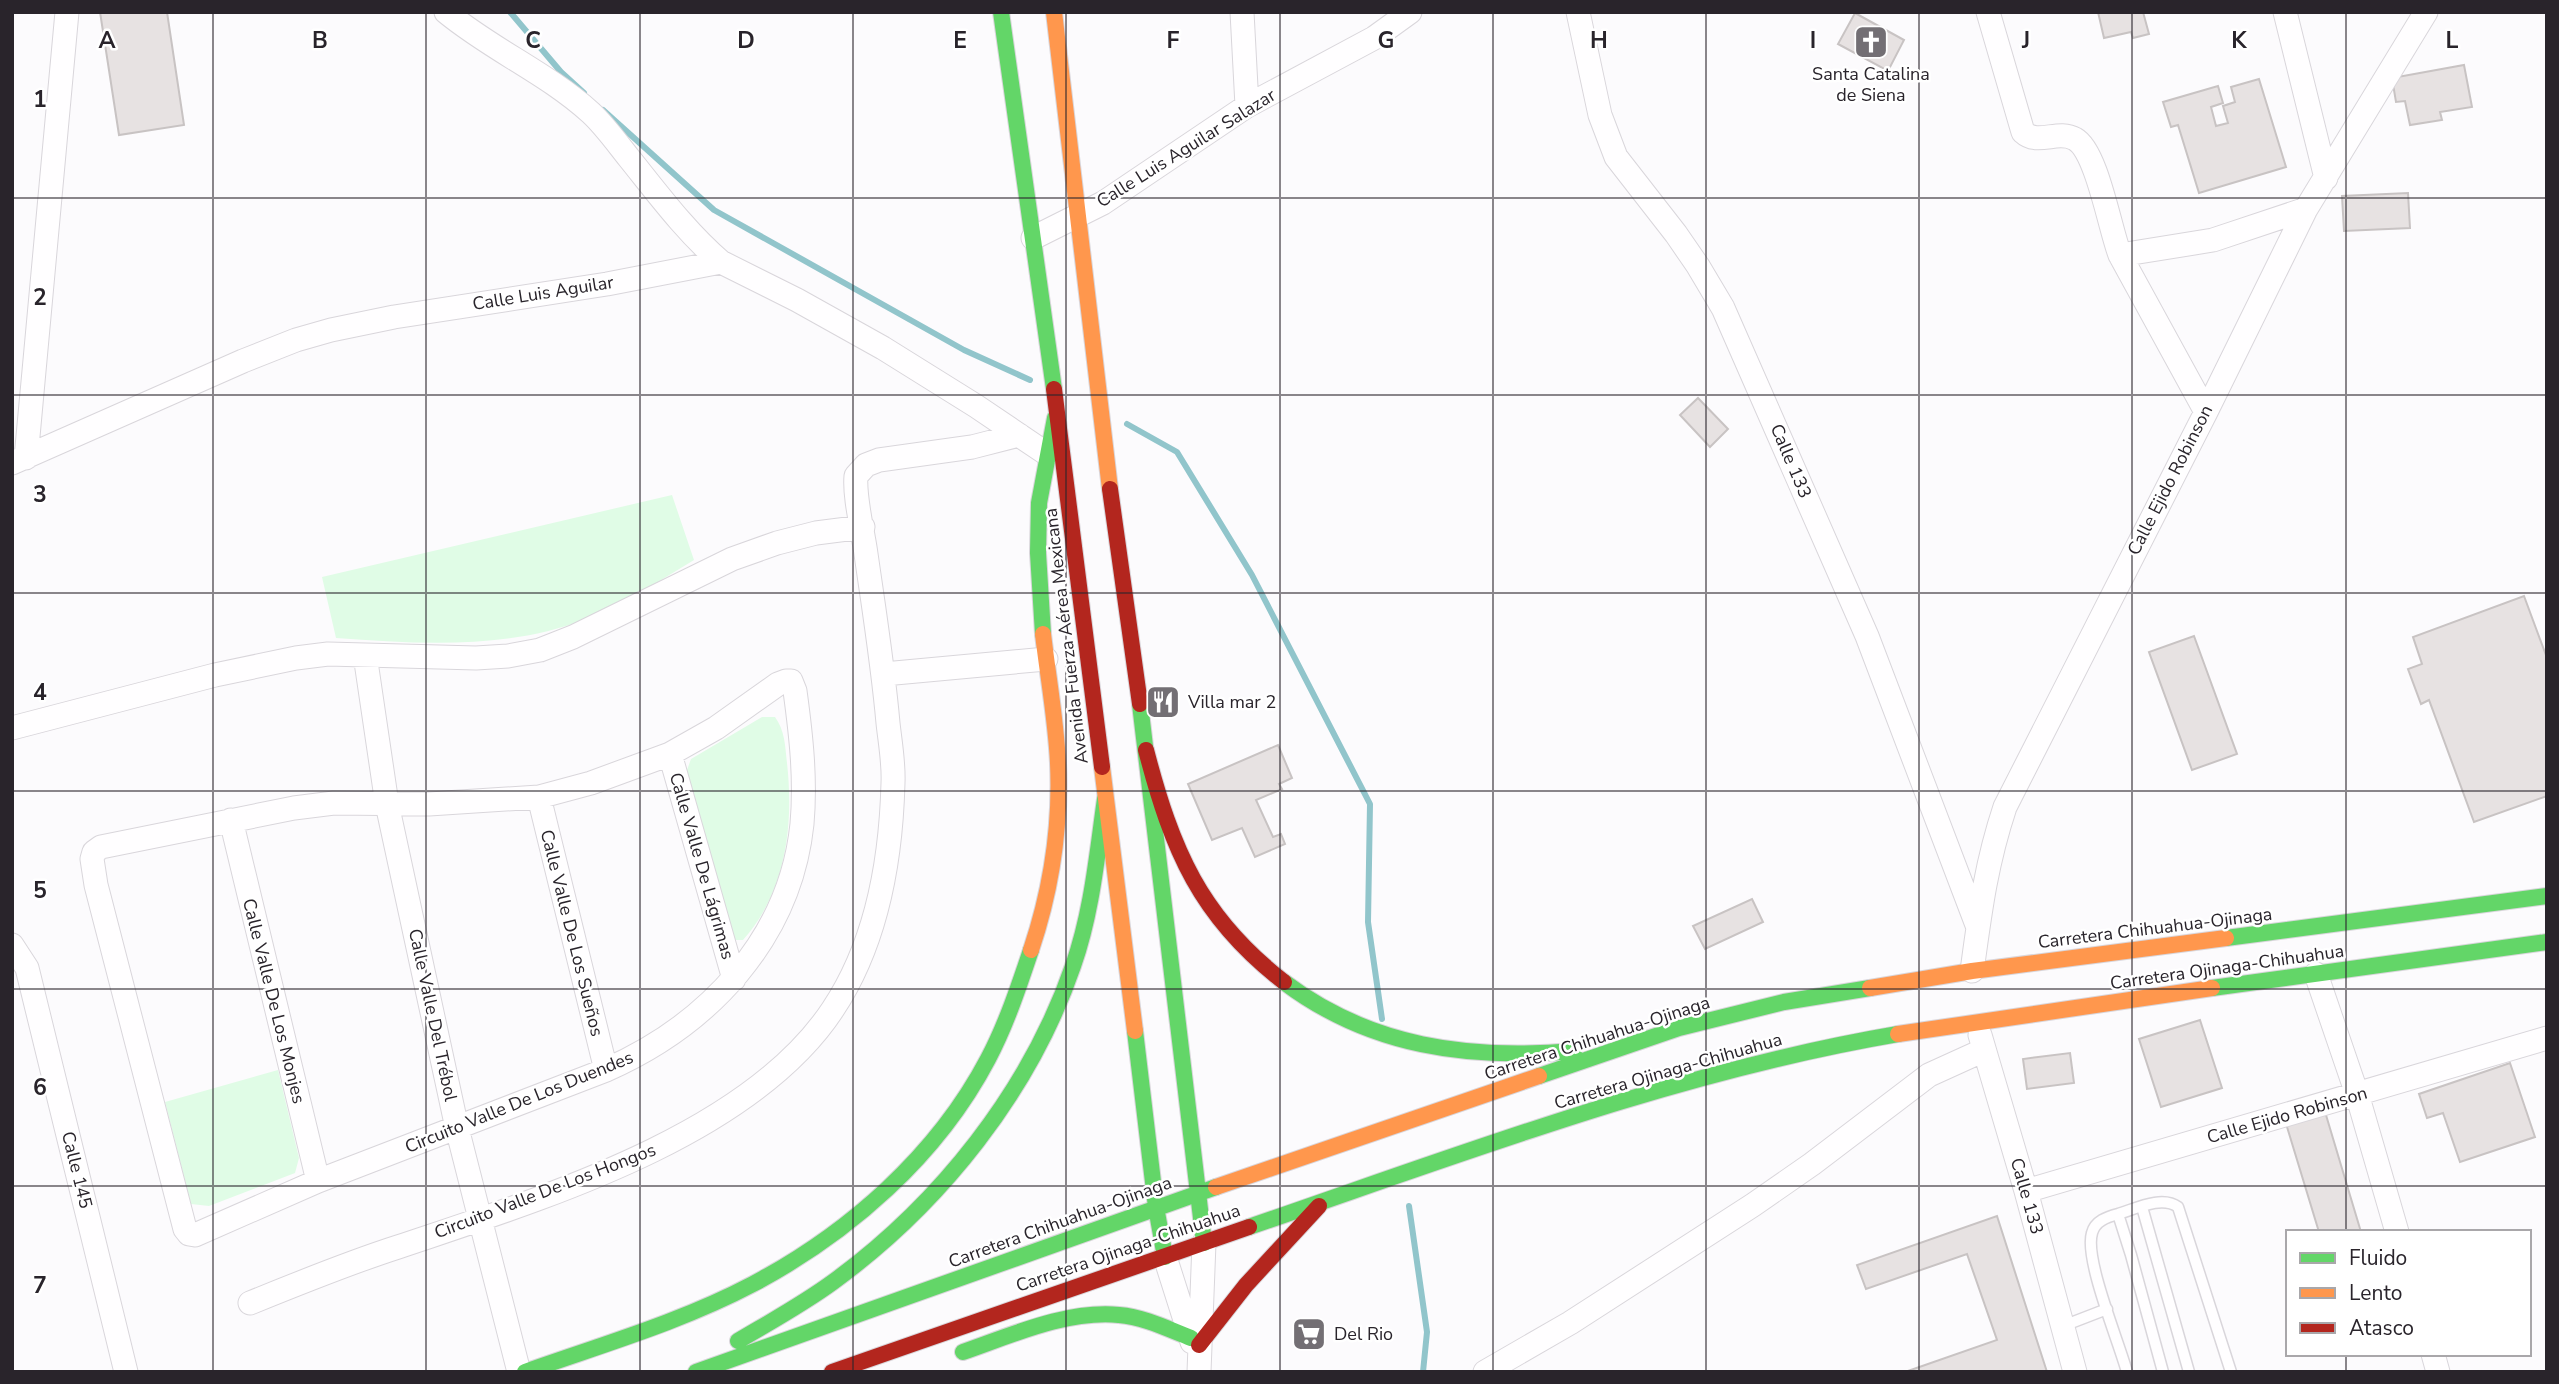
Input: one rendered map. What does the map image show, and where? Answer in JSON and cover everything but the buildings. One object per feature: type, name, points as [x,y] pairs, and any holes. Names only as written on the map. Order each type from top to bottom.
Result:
[{"type":"main road","name":"Avenida Fuerza Aérea Mexicana","points":[[1001,12],[1057,410],[1156,1207],[1165,1256]]},
{"type":"main road","points":[[1054,12],[1107,470],[1146,750],[1196,1195],[1204,1243]]},
{"type":"main road","points":[[525,1372],[713,1303],[787,1265],[821,1243],[910,1168],[950,1120],[984,1069],[1026,967],[1051,864],[1058,786],[1038,558],[1039,501],[1057,410]]},
{"type":"main road","points":[[1146,750],[1162,814],[1188,873],[1229,931],[1254,959],[1316,1005],[1370,1030],[1446,1050],[1544,1054],[1621,1047]]},
{"type":"main road","points":[[684,1372],[832,1282],[862,1259],[905,1220],[968,1152],[995,1117],[1034,1055],[1059,1002],[1073,964],[1088,909],[1105,799]]},
{"type":"main road","name":"Carretera Chihuahua-Ojinaga","points":[[696,1372],[1156,1207],[1679,1028],[1784,1002],[1972,971],[2547,896]]},
{"type":"main road","name":"Carretera Ojinaga-Chihuahua","points":[[832,1372],[1578,1115],[1660,1089],[1795,1054],[1976,1021],[2547,942]]},
{"type":"main road","points":[[949,1357],[1047,1327],[1103,1315],[1136,1318],[1197,1354],[1246,1284],[1323,1203]]},
{"type":"main road","points":[[748,1354],[755,1372]]},
{"type":"street","points":[[19,460],[26,436],[67,12]]},
{"type":"street","points":[[446,12],[470,32],[555,84],[593,115],[667,206],[722,262],[883,348],[1047,454]]},
{"type":"street","points":[[1242,12],[1247,106]]},
{"type":"street","name":"Calle Luis Aguilar Salazar","points":[[1033,238],[1130,186],[1247,106],[1374,38],[1410,12]]},
{"type":"street","name":"Calle 133","points":[[1578,12],[1600,115],[1608,139],[1616,156],[1698,266],[1723,308],[1867,636],[1978,928]]},
{"type":"street","points":[[1988,12],[2023,132],[2036,138],[2068,136],[2083,145],[2094,169],[2120,255],[2206,412]]},
{"type":"street","points":[[2285,12],[2326,178]]},
{"type":"street","name":"Calle Ejido Robinson","points":[[1972,971],[1983,882],[2005,807],[2306,209],[2426,12]]},
{"type":"street","points":[[2120,255],[2213,240],[2306,209]]},
{"type":"street","name":"Calle Luis Aguilar","points":[[19,460],[243,361],[296,340],[331,330],[722,262]]},
{"type":"street","name":"Circuito Valle De Los Hongos","points":[[250,1303],[320,1274],[482,1219],[590,1178],[669,1143],[722,1112],[762,1084],[799,1051],[833,1010],[853,972],[883,886],[891,838],[893,778],[884,674],[856,482],[860,469],[879,460],[972,447],[1019,435]]},
{"type":"street","points":[[12,728],[251,667],[328,654],[476,658],[540,650],[573,638],[732,559],[816,533],[863,527]]},
{"type":"street","name":"Calle Valle Del Trébol","points":[[365,655],[387,804],[457,1128],[519,1372]]},
{"type":"street","points":[[884,674],[1046,659]]},
{"type":"street","name":"Circuito Valle De Los Duendes","points":[[791,681],[793,684],[800,724],[804,789],[802,826],[787,886],[770,927],[734,979],[697,1015],[633,1058],[606,1070],[318,1181],[195,1235],[186,1231],[96,885],[92,859],[94,852],[101,847],[231,820],[334,803],[441,804],[539,797],[591,783],[670,754],[716,728],[778,684],[791,681]]},
{"type":"street","name":"Calle Valle De Lágrimas","points":[[670,754],[734,979]]},
{"type":"street","name":"Calle Valle De Los Sueños","points":[[539,797],[606,1070]]},
{"type":"street","name":"Calle Valle De Los Monjes","points":[[231,820],[318,1181]]},
{"type":"street","name":"Calle 145","points":[[12,945],[27,968],[126,1372]]},
{"type":"street","points":[[2316,974],[2357,1094],[2396,1230]]},
{"type":"street","name":"Calle 133","points":[[1976,1021],[2076,1372]]},
{"type":"street","name":"Calle Ejido Robinson","points":[[2026,1191],[2547,1038]]},
{"type":"street","points":[[1485,1372],[1514,1364],[1580,1316],[1812,1164],[1910,1087],[1984,1049]]},
{"type":"street","points":[[1197,1354],[1204,1243]]},
{"type":"street","points":[[1165,1256],[1197,1354]]},
{"type":"lane","points":[[2127,1372],[2094,1268],[2091,1240],[2095,1226],[2101,1221],[2166,1202],[2174,1204],[2181,1212],[2231,1372]]},
{"type":"lane","points":[[2142,1207],[2189,1372]]},
{"type":"lane","points":[[2118,1214],[2132,1255],[2163,1372]]},
{"type":"lane","points":[[2063,1326],[2107,1309]]},
{"type":"green space","points":[[672,495],[694,560],[641,592],[586,619],[556,629],[494,640],[431,643],[336,638],[322,577]]},
{"type":"green space","points":[[762,717],[775,717],[784,738],[789,786],[787,834],[784,857],[769,901],[743,940],[735,940],[727,932],[687,770],[691,759]]},
{"type":"green space","points":[[278,1070],[299,1158],[295,1173],[209,1206],[191,1204],[165,1102]]},
{"type":"waterway","points":[[510,12],[561,72],[584,93]]},
{"type":"waterway","points":[[603,110],[714,210],[964,350],[1030,380]]},
{"type":"waterway","points":[[1127,424],[1177,452],[1252,575],[1370,804],[1368,922],[1382,1019]]},
{"type":"waterway","points":[[1409,1206],[1427,1332],[1423,1372]]},
{"type":"traffic: fast","points":[[1001,12],[1054,389]]},
{"type":"traffic: fast","points":[[1043,634],[1038,553],[1039,503],[1055,418]]},
{"type":"traffic: fast","points":[[1140,704],[1204,1243]]},
{"type":"traffic: fast","points":[[738,1341],[822,1290],[910,1217],[945,1181],[977,1142],[1006,1100],[1055,1012],[1080,946],[1105,799]]},
{"type":"traffic: fast","points":[[2226,938],[2547,896]]},
{"type":"traffic: fast","points":[[2212,988],[2547,942]]},
{"type":"traffic: fast","points":[[525,1372],[640,1332],[726,1298],[789,1264],[856,1216],[917,1159],[967,1094],[1001,1033],[1031,950]]},
{"type":"traffic: fast","points":[[1284,982],[1317,1004],[1351,1021],[1386,1035],[1422,1044],[1496,1053],[1574,1051]]},
{"type":"traffic: fast","points":[[1539,1076],[1679,1028],[1784,1002],[1870,988]]},
{"type":"traffic: fast","points":[[1135,1031],[1156,1207],[1165,1257]]},
{"type":"traffic: fast","points":[[1249,1227],[1570,1117],[1732,1070],[1898,1034]]},
{"type":"traffic: fast","points":[[696,1372],[1216,1187]]},
{"type":"traffic: fast","points":[[963,1352],[1040,1325],[1099,1314],[1138,1318],[1191,1338]]},
{"type":"traffic: slow","points":[[1054,12],[1110,489]]},
{"type":"traffic: slow","points":[[1031,950],[1053,858],[1059,787],[1054,715],[1043,634]]},
{"type":"traffic: slow","points":[[1102,767],[1135,1031]]},
{"type":"traffic: slow","points":[[1870,988],[1972,971],[2226,938]]},
{"type":"traffic: slow","points":[[1898,1034],[2212,988]]},
{"type":"traffic: slow","points":[[1216,1187],[1539,1076]]},
{"type":"traffic: jam","points":[[1054,389],[1102,767]]},
{"type":"traffic: jam","points":[[1110,489],[1140,704]]},
{"type":"traffic: jam","points":[[1146,750],[1167,819],[1193,879],[1231,932],[1284,982]]},
{"type":"traffic: jam","points":[[1199,1345],[1246,1285],[1319,1206]]},
{"type":"traffic: jam","points":[[832,1372],[1249,1227]]},
{"type":"place","name":"Santa Catalina de Siena","points":[[1871,42]]},
{"type":"place","name":"Villa mar 2","points":[[1163,702]]},
{"type":"place","name":"Del Rio","points":[[1309,1334]]}]
